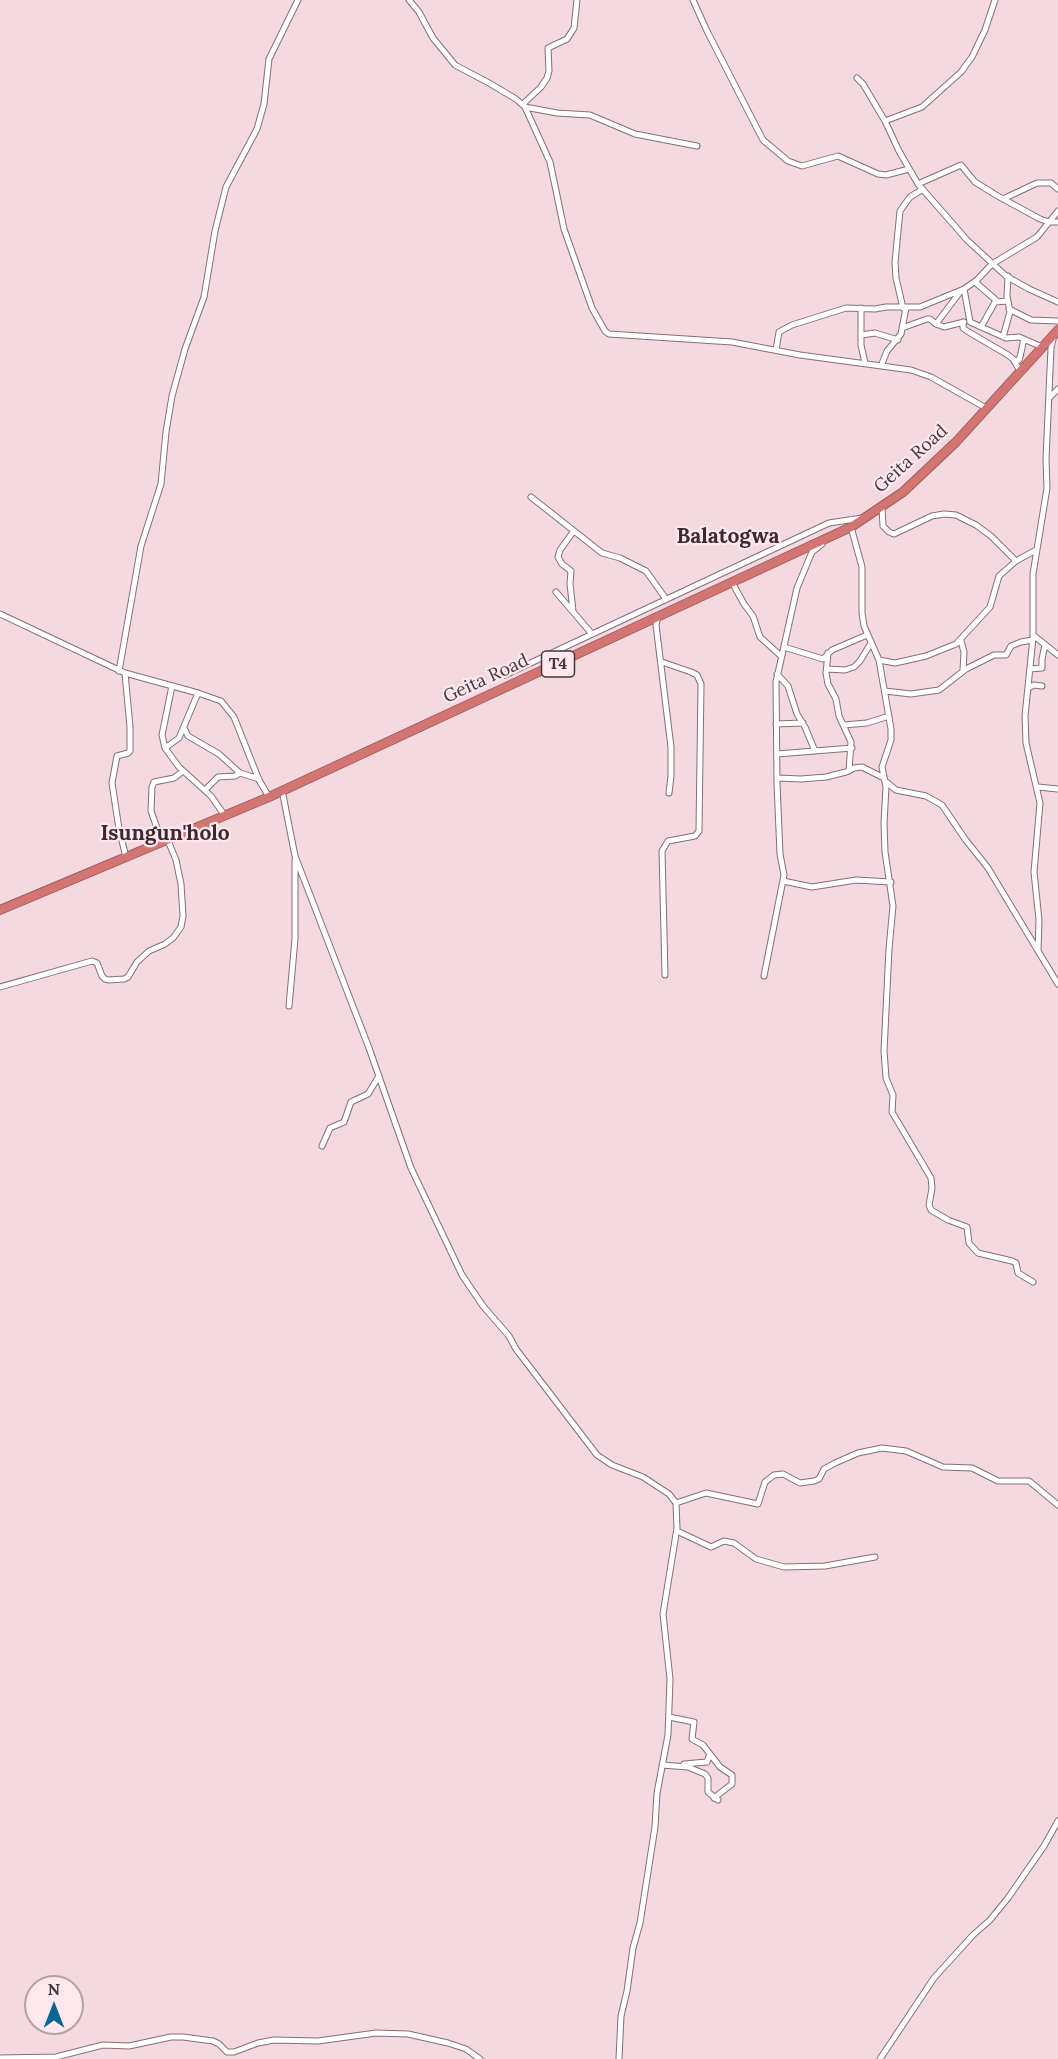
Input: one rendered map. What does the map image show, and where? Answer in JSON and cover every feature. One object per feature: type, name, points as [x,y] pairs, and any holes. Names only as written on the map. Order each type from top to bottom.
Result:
[{"type":"highway","name":"Geita Road","points":[[0,910],[269,797],[734,583],[868,518],[903,492],[956,442],[1020,371],[1057,335]]},
{"type":"street","points":[[126,857],[112,783],[117,756],[130,751],[130,727],[122,672],[141,546],[161,484],[172,396],[185,349],[204,297],[223,195],[231,174],[257,129],[264,104],[269,59],[298,0]]},
{"type":"street","points":[[409,0],[450,61],[524,105],[557,113],[590,115],[635,134],[697,146]]},
{"type":"street","points":[[524,105],[547,78],[548,48],[567,39],[574,28],[577,0]]},
{"type":"street","points":[[693,0],[763,140],[788,161],[802,166],[838,156],[878,174],[886,175],[909,169]]},
{"type":"street","points":[[885,121],[922,107],[961,72],[972,57],[985,30],[995,0]]},
{"type":"street","points":[[857,78],[885,121],[920,187],[967,240],[1008,276],[1029,289],[1058,302]]},
{"type":"street","points":[[524,105],[550,162],[556,185],[559,216],[592,308],[609,334],[732,342],[921,373],[986,408]]},
{"type":"street","points":[[881,366],[887,351],[898,340],[905,308],[896,278],[895,262],[900,211],[920,187],[961,165],[981,186],[1003,199],[1040,219],[1058,222]]},
{"type":"street","points":[[1003,199],[1037,183],[1050,183],[1058,189]]},
{"type":"street","points":[[776,350],[781,329],[846,308],[925,306],[963,290],[975,282],[992,264],[1037,237],[1058,211]]},
{"type":"street","points":[[1003,337],[1009,320],[1008,276]]},
{"type":"street","points":[[975,282],[997,301],[1008,301]]},
{"type":"street","points":[[963,290],[967,322],[963,328],[1008,355],[1020,371]]},
{"type":"street","points":[[936,324],[963,290]]},
{"type":"street","points":[[981,327],[997,301]]},
{"type":"street","points":[[861,308],[861,353],[865,363]]},
{"type":"street","points":[[1009,309],[1031,320],[1058,321]]},
{"type":"street","points":[[902,328],[927,319],[948,327],[967,322],[1003,337],[1024,339],[1047,347],[1050,397],[1046,459],[1047,488],[1032,589],[1033,638],[1025,716],[1026,743],[1040,802],[1034,872],[1039,921],[1038,951]]},
{"type":"street","points":[[861,335],[875,333],[898,340]]},
{"type":"street","points":[[1014,361],[1020,357],[1024,339]]},
{"type":"street","points":[[1050,397],[1058,389]]},
{"type":"street","points":[[531,497],[602,553],[620,558],[646,571],[666,599]]},
{"type":"street","points":[[882,508],[883,526],[894,534],[932,516],[956,515],[991,536],[1016,561]]},
{"type":"street","points":[[505,675],[829,523],[868,518]]},
{"type":"street","points":[[851,527],[862,567],[862,613],[867,635],[879,660],[891,736],[882,762],[884,840],[893,906],[885,1060],[886,1078],[892,1095],[892,1112],[932,1182],[929,1205],[931,1210],[966,1227],[969,1243],[978,1253],[1016,1263],[1018,1273],[1033,1282]]},
{"type":"street","points":[[573,532],[560,550],[558,557],[562,564],[571,571],[573,611]]},
{"type":"street","points":[[764,976],[783,881],[777,778],[775,696],[777,674],[797,588],[804,568],[812,552],[825,540]]},
{"type":"street","points":[[879,660],[904,662],[926,656],[961,641],[990,607],[999,576],[1016,561],[1036,550]]},
{"type":"street","points":[[734,583],[744,604],[753,616],[760,637],[781,656]]},
{"type":"street","points":[[556,592],[592,634]]},
{"type":"street","points":[[0,614],[122,672],[221,701],[231,711],[259,779],[269,797]]},
{"type":"street","points":[[658,617],[656,625],[671,747],[669,792]]},
{"type":"street","points":[[784,647],[823,659],[828,653],[867,635]]},
{"type":"street","points":[[885,691],[911,693],[936,690],[963,670],[994,655],[1005,655],[1011,646],[1033,638],[1058,655]]},
{"type":"street","points":[[961,641],[964,650],[963,670]]},
{"type":"street","points":[[826,669],[848,670],[854,667],[871,643]]},
{"type":"street","points":[[1030,669],[1042,668],[1045,645]]},
{"type":"street","points":[[828,653],[826,669],[828,684],[836,699],[838,712],[851,742],[849,771]]},
{"type":"street","points":[[662,663],[697,675],[701,684],[699,831],[695,836],[668,841],[662,851],[665,975]]},
{"type":"street","points":[[777,674],[788,686],[797,714],[815,751]]},
{"type":"street","points":[[1028,688],[1034,685],[1042,686]]},
{"type":"street","points":[[172,686],[162,735],[165,748],[170,757],[205,790],[225,816]]},
{"type":"street","points":[[165,748],[173,744],[184,728],[198,693]]},
{"type":"street","points":[[844,725],[867,723],[889,716]]},
{"type":"street","points":[[776,724],[803,723]]},
{"type":"street","points":[[184,728],[188,736],[219,754],[240,773],[259,779]]},
{"type":"street","points":[[777,754],[852,748]]},
{"type":"street","points":[[777,778],[826,777],[862,767],[896,790],[926,796],[942,805],[988,868],[1058,984]]},
{"type":"street","points":[[0,987],[92,961],[97,963],[105,979],[124,979],[149,951],[173,938],[182,927],[182,884],[168,840],[157,828],[151,811],[152,787],[154,782],[174,778],[183,771]]},
{"type":"street","points":[[205,790],[218,777],[235,776],[240,773]]},
{"type":"street","points":[[1038,787],[1058,789]]},
{"type":"street","points":[[282,790],[295,856],[322,923],[420,1190],[462,1275],[483,1306],[509,1336],[597,1455],[612,1465],[643,1477],[669,1494],[676,1503],[676,1531],[663,1614],[670,1665],[669,1717],[641,1917],[621,2016],[619,2059]]},
{"type":"street","points":[[289,1006],[295,939],[295,856]]},
{"type":"street","points":[[783,881],[812,886],[856,880],[891,882]]},
{"type":"street","points":[[322,1146],[330,1128],[344,1122],[351,1102],[368,1094],[379,1076]]},
{"type":"street","points":[[676,1503],[706,1493],[758,1504],[765,1482],[774,1475],[783,1474],[800,1483],[814,1481],[819,1479],[827,1467],[853,1454],[890,1448],[906,1451],[943,1467],[972,1467],[998,1481],[1029,1481],[1058,1505]]},
{"type":"street","points":[[676,1531],[711,1547],[724,1541],[734,1543],[756,1558],[784,1567],[825,1566],[875,1557]]},
{"type":"street","points":[[661,1773],[673,1765],[705,1773],[708,1778],[708,1792],[716,1799],[729,1787],[733,1778],[730,1772],[720,1767],[712,1759],[703,1745],[692,1739],[694,1722],[669,1717]]},
{"type":"street","points":[[662,1765],[705,1763],[710,1754]]},
{"type":"street","points":[[879,2059],[934,1978],[1008,1899],[1058,1821]]},
{"type":"street","points":[[0,2058],[56,2057],[103,2045],[129,2046],[171,2037],[213,2041],[230,2052],[274,2040],[318,2041],[385,2033],[408,2034],[445,2043],[466,2049],[480,2059]]},
{"type":"district","name":"Balatogwa","points":[[728,537]]},
{"type":"district","name":"Isungun'holo","points":[[165,834]]}]
